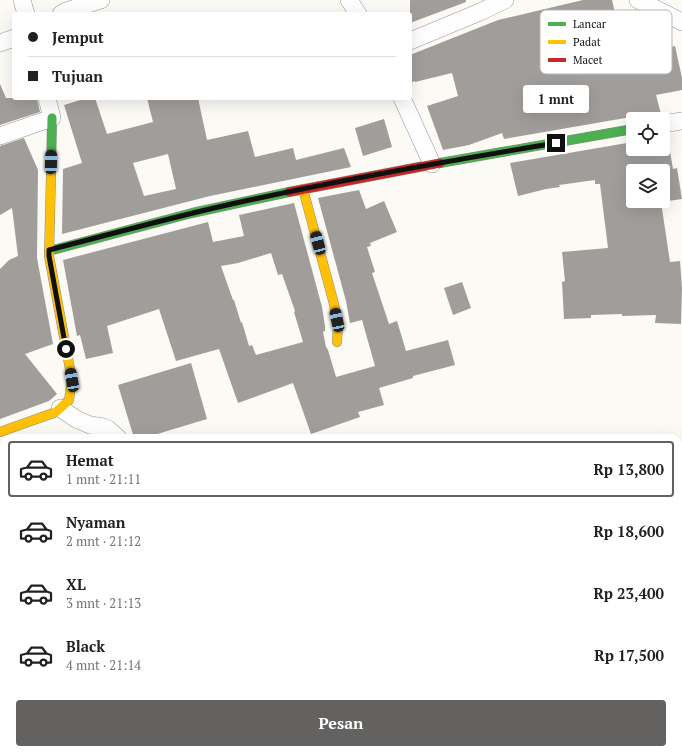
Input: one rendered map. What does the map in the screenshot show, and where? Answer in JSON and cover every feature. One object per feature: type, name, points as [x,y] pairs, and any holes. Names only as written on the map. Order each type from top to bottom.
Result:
[{"type":"street","points":[[22,0],[25,12]]},
{"type":"street","points":[[64,12],[101,0]]},
{"type":"street","points":[[350,0],[357,12]]},
{"type":"street","points":[[412,40],[505,0]]},
{"type":"street","points":[[638,0],[658,10]]},
{"type":"street","points":[[672,17],[682,22]]},
{"type":"street","points":[[0,43],[12,39]]},
{"type":"street","points":[[0,432],[56,412],[69,400],[72,380],[49,256],[52,118],[48,100]]},
{"type":"street","points":[[403,100],[432,164]]},
{"type":"street","points":[[0,136],[52,118]]},
{"type":"street","points":[[670,123],[682,121]]},
{"type":"street","points":[[49,250],[213,208],[303,189],[432,164],[626,130]]},
{"type":"street","points":[[303,189],[334,304],[338,325],[337,342]]},
{"type":"street","points":[[60,408],[76,419],[90,425],[103,427],[114,434]]},
{"type":"building","points":[[410,0],[466,0],[466,2],[412,22],[412,12],[410,12]]},
{"type":"building","points":[[583,0],[612,0],[614,10],[540,10]]},
{"type":"building","points":[[540,10],[540,74],[672,74],[672,47],[675,46],[682,78],[682,90],[656,95],[660,112],[626,112],[626,118],[504,139],[502,133],[469,145],[443,150],[427,106],[458,96],[452,73],[412,82],[412,54],[498,20]]},
{"type":"building","points":[[0,84],[6,98],[12,98],[12,100],[37,100],[40,112],[0,125]]},
{"type":"building","points":[[80,100],[96,100],[107,134],[153,122],[148,100],[198,100],[207,140],[248,131],[255,157],[293,148],[296,160],[344,148],[351,167],[210,196],[62,234],[63,169],[82,163],[64,105]],"holes":[[[168,154],[176,189],[144,196],[133,163]]]},
{"type":"building","points":[[384,119],[392,147],[363,156],[355,128]]},
{"type":"building","points":[[24,138],[38,170],[37,258],[53,344],[25,354],[57,394],[49,401],[0,419],[0,269],[9,260],[18,256],[12,208],[0,215],[0,146]]},
{"type":"building","points":[[626,143],[626,156],[670,156],[670,152],[673,169],[677,168],[682,199],[670,201],[670,164],[626,164],[626,208],[662,208],[670,262],[680,261],[682,288],[681,324],[655,323],[656,315],[591,315],[591,318],[564,319],[562,282],[565,281],[562,252],[608,248],[600,184],[595,184],[595,180],[559,185],[560,187],[518,196],[510,163]]},
{"type":"building","points":[[359,190],[366,209],[384,201],[397,232],[370,243],[371,246],[367,247],[375,272],[372,273],[389,324],[397,321],[406,351],[448,340],[455,365],[413,376],[413,378],[379,388],[384,405],[358,412],[360,417],[311,434],[293,383],[238,403],[219,349],[176,361],[159,309],[107,326],[113,353],[86,359],[80,335],[77,336],[63,260],[208,222],[213,242],[244,236],[239,215],[294,203],[322,307],[325,326],[325,331],[323,332],[326,347],[336,377],[375,366],[362,320],[350,323],[346,301],[318,198]],"holes":[[[271,253],[278,275],[282,274],[295,311],[294,312],[303,342],[256,355],[252,345],[249,346],[242,322],[241,323],[221,266],[238,263]]]},
{"type":"building","points":[[462,282],[471,308],[453,315],[444,288]]},
{"type":"building","points":[[191,363],[207,419],[157,434],[133,434],[118,385]]},
{"type":"traffic: fast","points":[[51,175],[52,118]]},
{"type":"traffic: fast","points":[[440,163],[626,130]]},
{"type":"traffic: fast","points":[[49,251],[192,213],[289,192]]},
{"type":"traffic: slow","points":[[0,432],[56,412],[69,400],[72,380],[49,256],[51,175]]},
{"type":"traffic: slow","points":[[303,189],[334,304],[338,325],[337,342]]},
{"type":"traffic: jam","points":[[289,192],[440,163]]},
{"type":"route","points":[[66,349],[49,250],[213,208],[303,189],[432,164],[556,143]]}]
